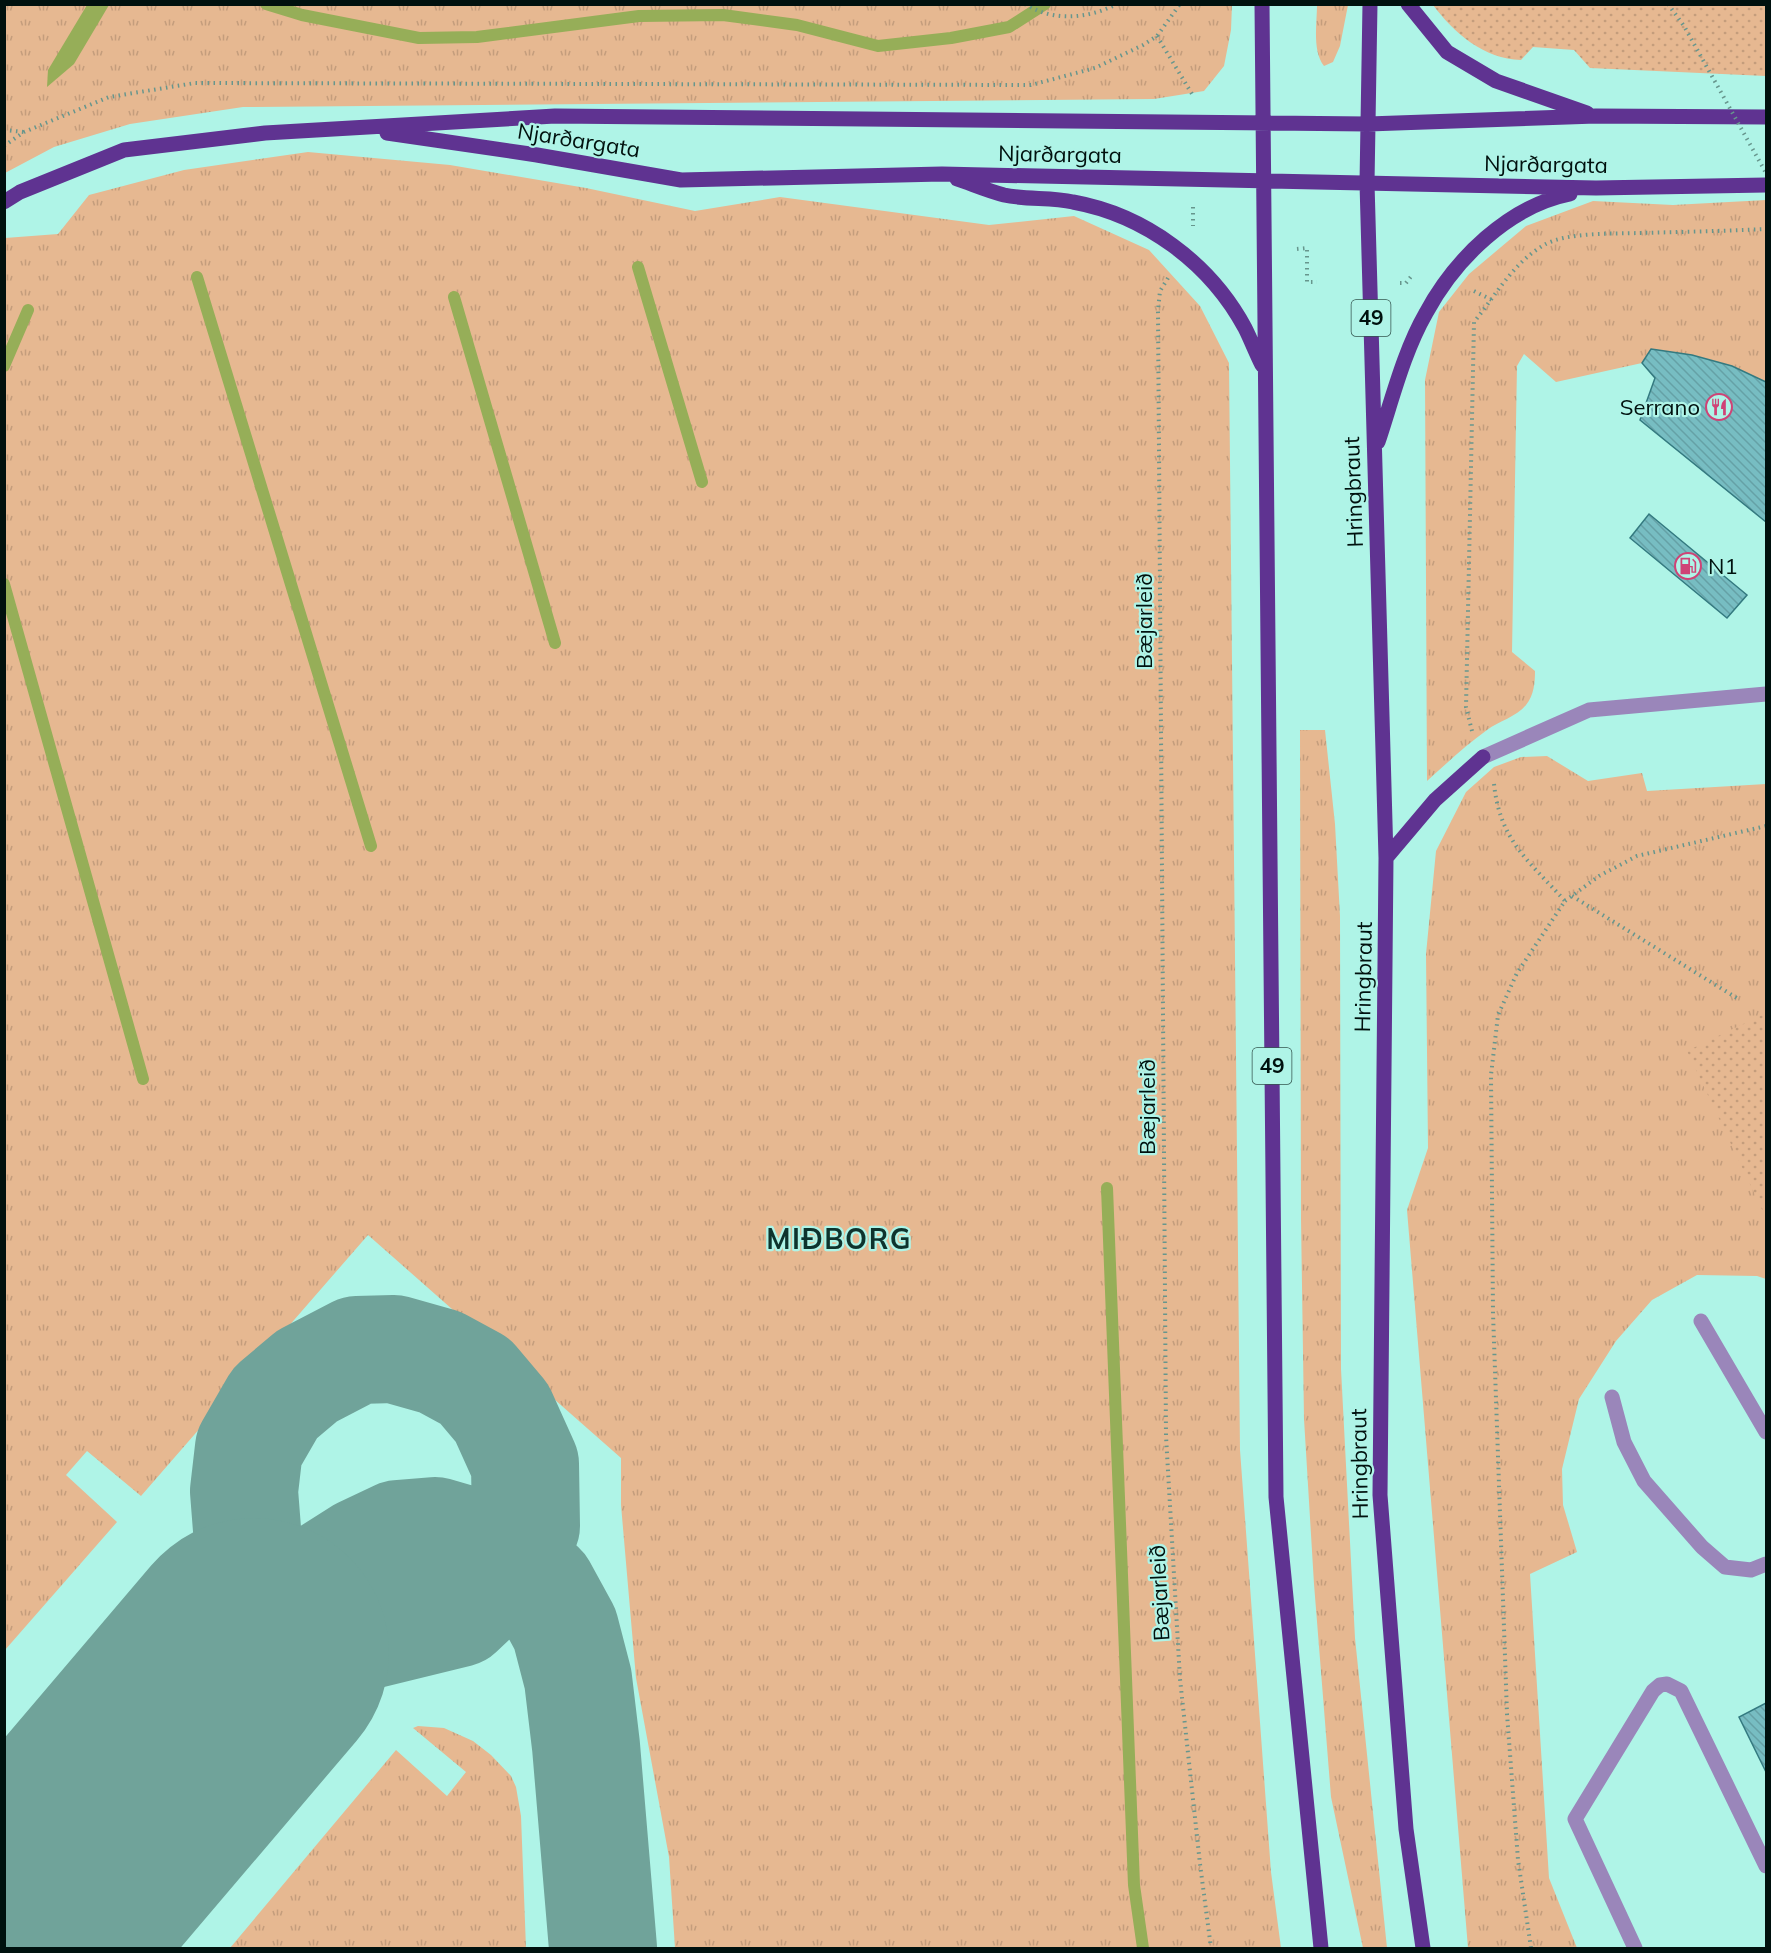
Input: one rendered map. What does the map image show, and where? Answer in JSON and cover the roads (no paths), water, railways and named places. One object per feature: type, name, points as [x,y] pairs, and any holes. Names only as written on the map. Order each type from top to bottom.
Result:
[{"type":"main road","name":"49","points":[[1262,4],[1276,1497],[1321,1948]]},
{"type":"main road","name":"Hringbraut","points":[[1370,4],[1367,183],[1386,858],[1380,1495],[1406,1829],[1423,1948]]},
{"type":"main road","points":[[1408,4],[1447,52],[1496,81],[1596,116]]},
{"type":"main road","name":"Njarðargata","points":[[4,202],[20,192],[124,150],[266,134],[555,116],[1368,124],[1596,116],[1767,117]]},
{"type":"main road","name":"Njarðargata","points":[[357,129],[537,155],[681,180],[942,174],[1596,189],[1767,185]]},
{"type":"main road","points":[[942,174],[1005,195],[1073,202],[1123,216],[1161,236],[1185,255],[1218,289],[1244,326],[1265,371]]},
{"type":"main road","points":[[1374,453],[1415,335],[1426,312],[1449,277],[1494,231],[1529,208],[1552,198],[1596,189]]},
{"type":"main road","points":[[1386,858],[1435,800],[1483,757]]},
{"type":"lane","points":[[1483,757],[1589,710],[1767,694]]},
{"type":"lane","points":[[1701,1321],[1767,1432]]},
{"type":"lane","points":[[1612,1397],[1624,1442],[1644,1481],[1702,1547],[1725,1567],[1751,1570],[1767,1564]]},
{"type":"lane","points":[[1635,1948],[1575,1819],[1653,1691],[1660,1685],[1667,1684],[1681,1691],[1767,1866]]},
{"type":"waterway","points":[[266,4],[302,15],[419,38],[477,37],[639,16],[723,15],[797,25],[878,46],[951,38],[1009,27],[1045,4]]},
{"type":"waterway","points":[[638,267],[702,482]]},
{"type":"waterway","points":[[197,277],[371,846]]},
{"type":"waterway","points":[[454,297],[555,643]]},
{"type":"waterway","points":[[4,366],[28,310]]},
{"type":"waterway","points":[[4,584],[143,1079]]},
{"type":"waterway","points":[[1107,1188],[1134,1885],[1143,1948]]},
{"type":"place","name":"Serrano","points":[[1719,407]]},
{"type":"place","name":"N1","points":[[1688,566]]},
{"type":"district","name":"MIÐBORG","points":[[839,1239]]}]
